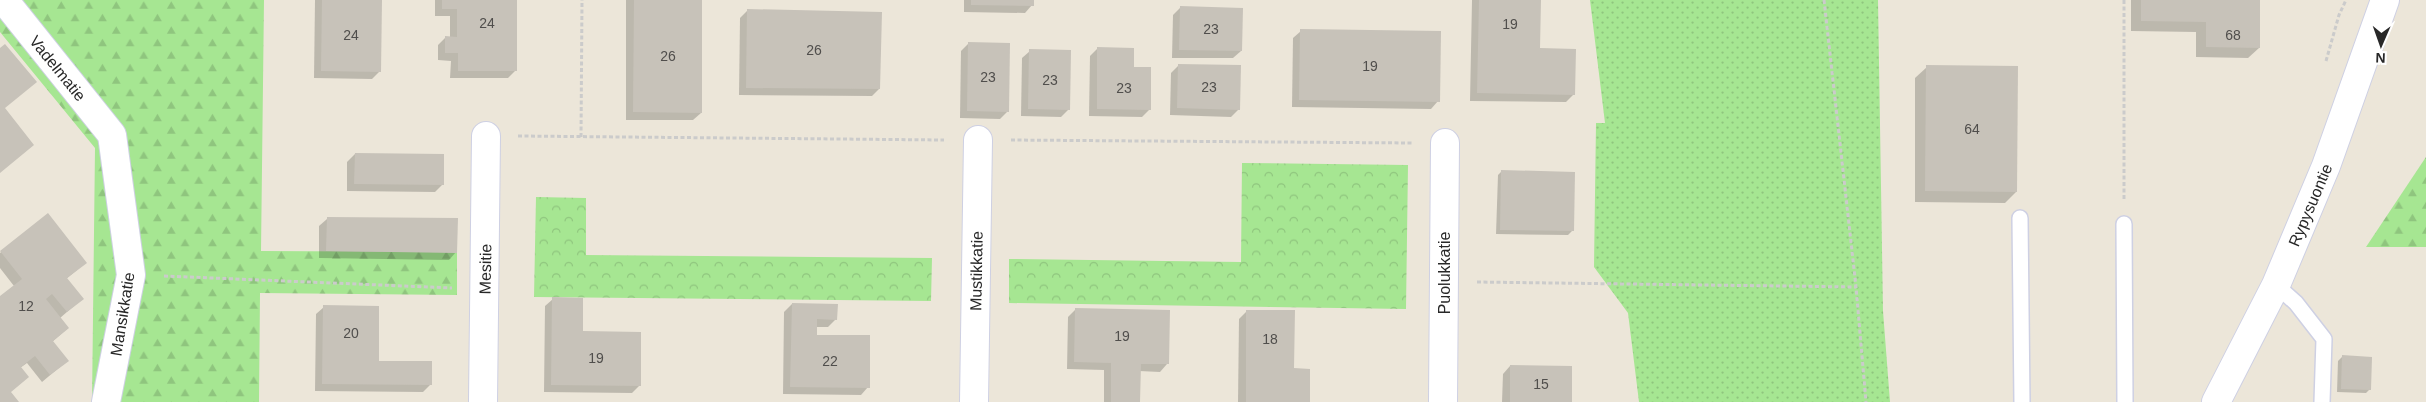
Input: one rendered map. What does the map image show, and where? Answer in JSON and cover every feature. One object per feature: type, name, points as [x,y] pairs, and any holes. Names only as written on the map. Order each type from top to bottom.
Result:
[{"type":"street","name":"Vadelmatie","points":[[4,0],[112,136]]},
{"type":"street","name":"Rypysuontie","points":[[2216,402],[2276,285],[2331,154],[2384,0]]},
{"type":"street","name":"Mansikkatie","points":[[106,402],[131,275],[112,136]]},
{"type":"street","name":"Mesitie","points":[[483,402],[486,136]]},
{"type":"street","name":"Mustikkatie","points":[[974,402],[978,140]]},
{"type":"street","name":"Puolukkatie","points":[[1443,402],[1445,143]]},
{"type":"lane","points":[[2020,218],[2022,402]]},
{"type":"lane","points":[[2124,224],[2125,402]]},
{"type":"lane","points":[[2276,285],[2296,303],[2324,339],[2322,402]]},
{"type":"path","points":[[581,136],[582,0]]},
{"type":"path","points":[[1824,0],[1856,287],[1866,402]]},
{"type":"path","points":[[2124,0],[2124,224]]},
{"type":"path","points":[[131,275],[484,289]]},
{"type":"path","points":[[1477,282],[1856,287]]},
{"type":"green space","points":[[0,0],[264,0],[261,251],[457,252],[457,295],[260,293],[259,402],[92,402],[95,148],[0,32]]},
{"type":"green space","points":[[1590,0],[1878,0],[1883,311],[1890,402],[1639,402],[1628,313],[1594,267],[1596,123],[1605,123]]},
{"type":"green space","points":[[2426,157],[2426,247],[2366,247]]},
{"type":"green space","points":[[1242,163],[1408,165],[1406,309],[1009,303],[1009,259],[1241,262]]},
{"type":"green space","points":[[536,197],[586,198],[586,255],[932,258],[931,301],[534,297]]},
{"type":"building","points":[[322,0],[382,0],[381,72],[321,71]]},
{"type":"building","points":[[442,0],[517,0],[517,71],[458,71],[458,53],[445,53],[445,36],[457,37],[457,9],[442,9]]},
{"type":"building","points":[[634,0],[702,0],[702,113],[633,112]]},
{"type":"building","points":[[971,0],[1034,0],[1034,6],[971,5]]},
{"type":"building","points":[[1479,0],[1541,0],[1540,48],[1576,49],[1575,95],[1477,93]]},
{"type":"building","points":[[2141,0],[2260,0],[2260,48],[2206,47],[2206,22],[2141,21]]},
{"type":"building","points":[[1180,6],[1243,8],[1242,51],[1179,50]]},
{"type":"building","points":[[747,9],[882,12],[880,89],[746,88]]},
{"type":"building","points":[[1300,29],[1441,31],[1440,102],[1299,100]]},
{"type":"building","points":[[968,42],[1010,43],[1009,112],[967,111]]},
{"type":"building","points":[[5,44],[37,82],[5,108],[34,145],[0,173],[0,48]]},
{"type":"building","points":[[1097,47],[1134,48],[1134,67],[1151,67],[1151,110],[1097,109]]},
{"type":"building","points":[[1029,49],[1071,50],[1070,110],[1028,109]]},
{"type":"building","points":[[1178,64],[1241,65],[1240,110],[1177,108]]},
{"type":"building","points":[[1926,65],[2018,66],[2017,192],[1925,191]]},
{"type":"building","points":[[355,153],[444,154],[444,185],[354,184]]},
{"type":"building","points":[[1501,170],[1575,172],[1574,231],[1500,230]]},
{"type":"building","points":[[48,213],[87,263],[67,278],[84,299],[67,312],[52,294],[46,299],[69,328],[53,341],[69,361],[50,375],[35,356],[21,367],[29,377],[11,392],[19,402],[0,402],[0,296],[22,279],[0,251]]},
{"type":"building","points":[[327,217],[458,218],[457,253],[326,251]]},
{"type":"building","points":[[552,297],[583,298],[583,331],[641,332],[641,386],[551,385]]},
{"type":"building","points":[[792,303],[838,304],[837,320],[817,319],[817,335],[870,335],[870,388],[790,387]]},
{"type":"building","points":[[323,305],[379,306],[379,361],[432,361],[432,385],[322,384]]},
{"type":"building","points":[[1075,308],[1170,310],[1169,364],[1141,364],[1140,402],[1111,402],[1111,363],[1074,362]]},
{"type":"building","points":[[1246,310],[1295,310],[1294,368],[1310,369],[1310,402],[1246,402]]},
{"type":"building","points":[[2342,355],[2372,357],[2371,390],[2341,389]]},
{"type":"building","points":[[1510,365],[1572,366],[1572,402],[1510,402]]}]
